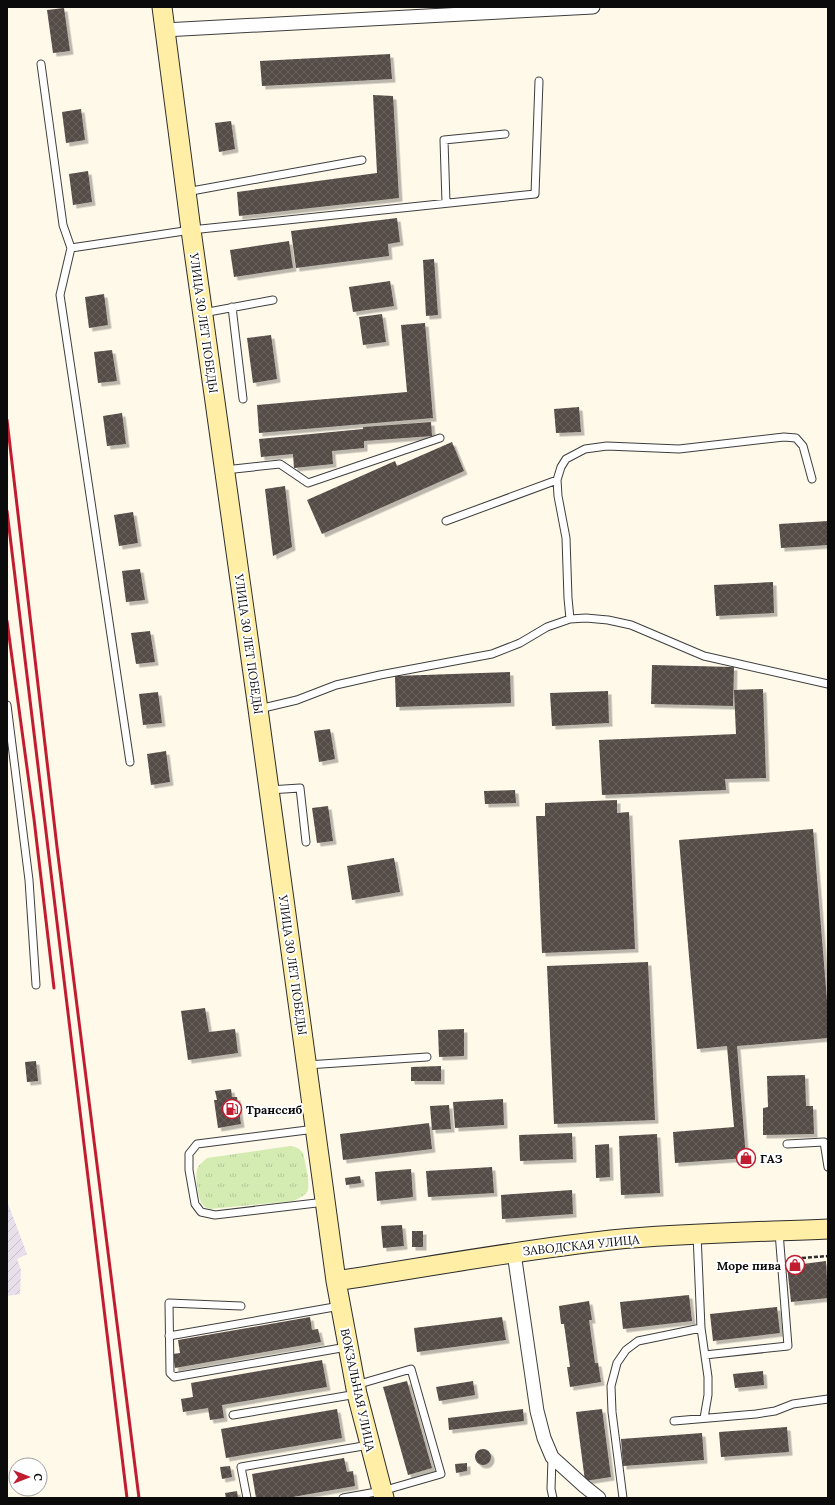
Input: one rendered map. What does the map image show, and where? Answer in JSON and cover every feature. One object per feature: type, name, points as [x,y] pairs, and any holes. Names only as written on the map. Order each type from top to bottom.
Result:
[{"type":"main road","name":"УЛИЦА 30 ЛЕТ ПОБЕДЫ","points":[[162,7],[202,313],[336,1281]]},
{"type":"main road","name":"ЗАВОДСКАЯ УЛИЦА","points":[[336,1281],[514,1253],[611,1240],[697,1234],[828,1229]]},
{"type":"main road","name":"ВОКЗАЛЬНАЯ УЛИЦА","points":[[336,1281],[356,1389],[383,1495]]},
{"type":"street","points":[[164,30],[593,7]]},
{"type":"street","points":[[514,1253],[537,1411],[544,1438],[552,1457],[599,1498]]},
{"type":"lane","points":[[41,64],[63,225],[71,248],[60,295],[130,762]]},
{"type":"lane","points":[[71,248],[191,230],[535,194],[538,81]]},
{"type":"lane","points":[[446,203],[444,140],[505,134]]},
{"type":"lane","points":[[186,192],[362,160]]},
{"type":"lane","points":[[202,313],[273,300]]},
{"type":"lane","points":[[232,307],[243,399]]},
{"type":"lane","points":[[570,619],[566,538],[558,496],[557,480],[561,467],[566,459],[585,449],[608,446],[679,449],[784,437],[796,438],[803,446],[812,479]]},
{"type":"lane","points":[[224,470],[280,464],[308,483],[440,438]]},
{"type":"lane","points":[[446,521],[557,480]]},
{"type":"lane","points":[[258,709],[297,700],[336,685],[380,675],[492,654],[520,643],[547,627],[570,619],[586,618],[608,620],[631,625],[704,656],[828,684]]},
{"type":"lane","points":[[7,705],[29,880],[36,985]]},
{"type":"lane","points":[[269,790],[300,788],[306,842]]},
{"type":"lane","points":[[307,1065],[427,1057]]},
{"type":"lane","points":[[315,1129],[197,1144],[189,1154],[189,1170],[195,1204],[201,1212],[215,1215],[325,1202]]},
{"type":"lane","points":[[787,1144],[824,1142],[828,1167]]},
{"type":"lane","points":[[705,1355],[788,1346],[779,1231]]},
{"type":"lane","points":[[697,1234],[701,1328],[708,1377],[708,1395],[704,1418]]},
{"type":"lane","points":[[241,1306],[168,1303],[168,1356],[170,1373],[174,1377],[348,1346]]},
{"type":"lane","points":[[169,1336],[340,1306]]},
{"type":"lane","points":[[623,1498],[612,1412],[611,1386],[617,1363],[626,1350],[638,1341],[701,1328]]},
{"type":"lane","points":[[233,1415],[356,1389],[411,1369],[441,1474],[383,1495],[343,1498]]},
{"type":"lane","points":[[674,1421],[756,1414],[775,1411],[793,1404],[828,1399]]},
{"type":"lane","points":[[247,1498],[242,1467],[370,1445]]},
{"type":"lane","points":[[552,1457],[551,1489],[553,1498]]},
{"type":"path","points":[[781,1259],[828,1256]]},
{"type":"shaded area","points":[[7,1201],[27,1254],[17,1259],[21,1270],[20,1294],[7,1296]]},
{"type":"green space","points":[[290,1146],[297,1148],[303,1153],[308,1188],[307,1192],[303,1196],[293,1201],[210,1209],[205,1207],[202,1203],[198,1191],[196,1173],[198,1167],[207,1158]]},
{"type":"building","points":[[64,8],[70,51],[53,53],[47,10]]},
{"type":"building","points":[[390,54],[392,79],[262,86],[260,61]]},
{"type":"building","points":[[373,95],[393,96],[399,198],[239,216],[237,192],[377,173]]},
{"type":"building","points":[[81,109],[85,140],[66,143],[62,112]]},
{"type":"building","points":[[231,121],[235,149],[219,152],[215,123]]},
{"type":"building","points":[[88,171],[92,202],[73,205],[69,174]]},
{"type":"building","points":[[397,218],[400,242],[388,244],[389,256],[296,268],[291,231]]},
{"type":"building","points":[[289,241],[293,268],[234,277],[230,250]]},
{"type":"building","points":[[434,259],[438,315],[426,316],[423,260]]},
{"type":"building","points":[[390,281],[394,306],[353,312],[349,287]]},
{"type":"building","points":[[104,294],[108,325],[89,328],[85,297]]},
{"type":"building","points":[[382,314],[386,342],[363,345],[359,317]]},
{"type":"building","points":[[425,323],[433,418],[259,433],[257,405],[407,392],[401,325]]},
{"type":"building","points":[[271,335],[277,379],[253,383],[247,338]]},
{"type":"building","points":[[112,350],[117,381],[98,383],[94,352]]},
{"type":"building","points":[[579,407],[581,432],[556,433],[554,409]]},
{"type":"building","points":[[122,413],[126,444],[107,446],[103,416]]},
{"type":"building","points":[[431,422],[432,436],[364,441],[364,448],[332,451],[333,464],[294,468],[293,454],[261,457],[259,439],[363,429],[363,427]]},
{"type":"building","points":[[452,442],[464,471],[322,534],[307,500],[395,461],[397,466]]},
{"type":"building","points":[[285,486],[292,547],[273,556],[265,489]]},
{"type":"building","points":[[133,512],[138,543],[119,546],[114,515]]},
{"type":"building","points":[[828,521],[828,545],[781,548],[779,524]]},
{"type":"building","points":[[140,569],[145,600],[126,602],[122,571]]},
{"type":"building","points":[[773,582],[774,613],[716,616],[714,585]]},
{"type":"building","points":[[150,631],[155,662],[136,664],[131,633]]},
{"type":"building","points":[[652,665],[734,667],[733,706],[651,704]]},
{"type":"building","points":[[510,672],[511,703],[396,707],[395,676]]},
{"type":"building","points":[[763,689],[766,778],[725,779],[726,790],[602,795],[599,740],[736,734],[734,690]]},
{"type":"building","points":[[608,691],[609,723],[552,726],[550,693]]},
{"type":"building","points":[[158,692],[162,723],[143,725],[139,694]]},
{"type":"building","points":[[330,729],[335,759],[319,762],[314,731]]},
{"type":"building","points":[[166,751],[170,782],[151,785],[147,754]]},
{"type":"building","points":[[515,790],[516,803],[485,804],[484,791]]},
{"type":"building","points":[[617,800],[617,813],[629,812],[635,949],[542,953],[536,816],[545,816],[545,803]]},
{"type":"building","points":[[328,806],[333,841],[317,843],[312,808]]},
{"type":"building","points":[[813,829],[828,1013],[828,1038],[737,1046],[746,1158],[675,1163],[673,1132],[734,1127],[727,1046],[697,1049],[679,840]]},
{"type":"building","points":[[394,858],[400,892],[352,900],[347,866]]},
{"type":"building","points":[[648,962],[655,1120],[554,1124],[547,966]]},
{"type":"building","points":[[205,1008],[209,1032],[235,1029],[238,1053],[188,1060],[181,1011]]},
{"type":"building","points":[[464,1029],[464,1056],[439,1057],[438,1030]]},
{"type":"building","points":[[36,1061],[38,1081],[27,1082],[25,1062]]},
{"type":"building","points":[[441,1066],[441,1081],[411,1081],[411,1067]]},
{"type":"building","points":[[805,1075],[806,1106],[813,1106],[814,1134],[763,1135],[763,1108],[768,1107],[767,1076]]},
{"type":"building","points":[[231,1089],[232,1097],[237,1097],[241,1124],[218,1128],[214,1100],[217,1100],[215,1091]]},
{"type":"building","points":[[503,1099],[504,1125],[455,1128],[453,1102]]},
{"type":"building","points":[[449,1105],[451,1129],[432,1130],[430,1106]]},
{"type":"building","points":[[429,1123],[432,1149],[343,1160],[340,1134]]},
{"type":"building","points":[[572,1133],[573,1159],[520,1161],[519,1135]]},
{"type":"building","points":[[657,1134],[660,1193],[621,1195],[619,1136]]},
{"type":"building","points":[[609,1144],[610,1177],[596,1178],[595,1145]]},
{"type":"building","points":[[492,1167],[494,1193],[428,1197],[426,1171]]},
{"type":"building","points":[[411,1169],[413,1197],[377,1201],[375,1172]]},
{"type":"building","points":[[360,1176],[361,1183],[346,1185],[345,1178]]},
{"type":"building","points":[[572,1190],[573,1214],[502,1219],[501,1195]]},
{"type":"building","points":[[402,1225],[404,1246],[383,1248],[381,1226]]},
{"type":"building","points":[[412,1231],[423,1231],[423,1247],[412,1247]]},
{"type":"building","points":[[826,1261],[828,1298],[791,1302],[787,1266]]},
{"type":"building","points":[[689,1295],[692,1321],[623,1329],[620,1302]]},
{"type":"building","points":[[589,1301],[592,1320],[589,1320],[595,1363],[598,1363],[601,1382],[570,1387],[567,1367],[570,1367],[564,1324],[561,1324],[559,1306]]},
{"type":"building","points":[[777,1307],[780,1333],[713,1341],[710,1314]]},
{"type":"building","points":[[310,1317],[312,1330],[318,1329],[321,1342],[175,1368],[173,1354],[180,1353],[178,1340]]},
{"type":"building","points":[[502,1317],[506,1340],[417,1352],[414,1328]]},
{"type":"building","points":[[322,1360],[327,1387],[222,1405],[224,1418],[210,1420],[208,1408],[183,1412],[181,1399],[193,1397],[191,1383]]},
{"type":"building","points":[[763,1371],[764,1385],[735,1388],[733,1374]]},
{"type":"building","points":[[407,1381],[432,1468],[408,1475],[383,1387]]},
{"type":"building","points":[[473,1381],[475,1395],[439,1401],[436,1387]]},
{"type":"building","points":[[337,1409],[342,1438],[226,1458],[221,1429]]},
{"type":"building","points":[[523,1409],[524,1421],[449,1430],[448,1418]]},
{"type":"building","points":[[602,1409],[611,1477],[585,1481],[576,1412]]},
{"type":"building","points":[[787,1427],[789,1452],[721,1457],[719,1432]]},
{"type":"building","points":[[702,1433],[704,1460],[623,1466],[621,1439]]},
{"type":"building","points":[[480,1449],[486,1449],[491,1454],[489,1463],[486,1465],[480,1465],[475,1460],[475,1454]]},
{"type":"building","points":[[344,1458],[347,1472],[353,1471],[355,1486],[287,1498],[256,1498],[252,1474]]},
{"type":"building","points":[[467,1463],[467,1471],[456,1473],[455,1464]]},
{"type":"building","points":[[230,1466],[232,1477],[222,1479],[220,1467]]},
{"type":"building","points":[[237,1491],[238,1498],[226,1498],[225,1493]]},
{"type":"railway","points":[[7,420],[57,847],[139,1498]]},
{"type":"railway","points":[[7,511],[127,1498]]},
{"type":"railway","points":[[7,621],[34,819],[54,988]]},
{"type":"place","name":"Транссиб","points":[[232,1109]]},
{"type":"place","name":"ГАЗ","points":[[746,1158]]},
{"type":"place","name":"Море пива","points":[[795,1265]]}]
